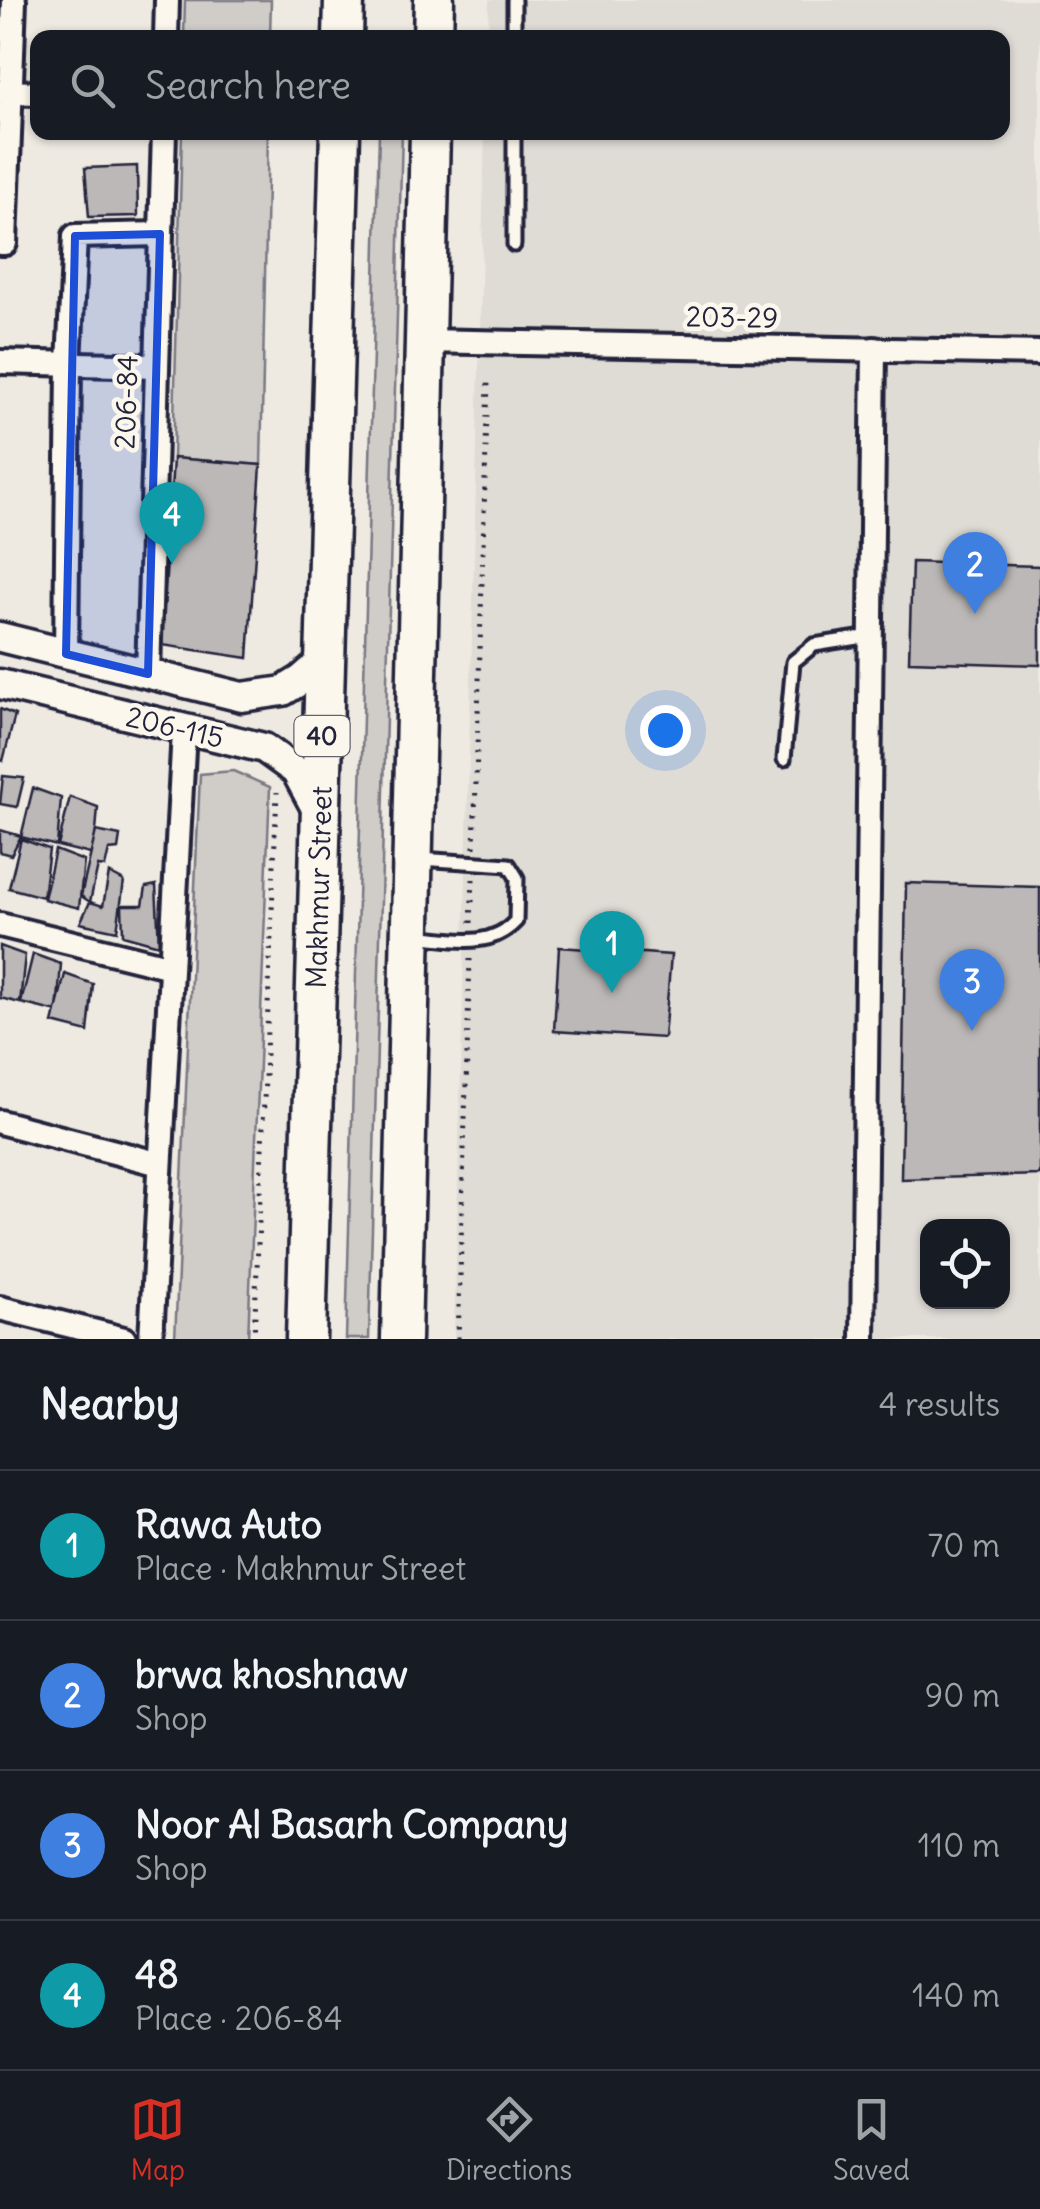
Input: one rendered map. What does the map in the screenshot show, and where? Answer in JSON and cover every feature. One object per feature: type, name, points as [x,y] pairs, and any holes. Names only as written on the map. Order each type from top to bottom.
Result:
[{"type":"highway","points":[[342,30],[344,0]]},
{"type":"highway","points":[[433,30],[434,0]]},
{"type":"highway","name":"Makhmur Street","points":[[306,1339],[340,140]]},
{"type":"highway","points":[[402,1339],[430,140]]},
{"type":"street","points":[[2,243],[14,0]]},
{"type":"street","points":[[166,30],[167,0]]},
{"type":"street","name":"206-84","points":[[148,674],[164,140]]},
{"type":"street","points":[[66,654],[69,364],[75,236],[160,234]]},
{"type":"street","name":"203-29","points":[[424,340],[1040,352]]},
{"type":"street","points":[[862,1339],[874,349]]},
{"type":"street","points":[[0,362],[157,366]]},
{"type":"street","name":"206-115","points":[[0,636],[242,697],[283,691],[302,680],[317,666],[326,648]]},
{"type":"street","name":"206-115","points":[[0,684],[264,748],[296,770],[308,785],[319,814]]},
{"type":"street","points":[[237,740],[242,697]]},
{"type":"street","points":[[151,1339],[184,731]]},
{"type":"street","points":[[0,925],[171,967]]},
{"type":"street","points":[[0,1122],[160,1164]]},
{"type":"street","points":[[0,1308],[124,1339]]},
{"type":"lane","points":[[514,0],[514,30]]},
{"type":"lane","points":[[514,140],[514,245]]},
{"type":"lane","points":[[784,758],[793,662],[814,645],[871,636]]},
{"type":"lane","points":[[410,935],[470,941],[500,938],[516,921],[517,878],[509,865],[412,858]]},
{"type":"path","points":[[254,1339],[277,781]]},
{"type":"highlighted area","points":[[160,234],[148,674],[66,654],[75,236]]},
{"type":"shaded area","points":[[185,0],[271,0],[270,30],[184,30]]},
{"type":"shaded area","points":[[489,0],[1040,0],[1040,1339],[454,1339],[485,140],[1010,140],[1010,30],[488,30]]},
{"type":"shaded area","points":[[182,140],[268,140],[261,465],[173,458]]},
{"type":"shaded area","points":[[379,140],[402,140],[369,1339],[346,1339]]},
{"type":"shaded area","points":[[233,771],[270,787],[248,1339],[175,1339],[200,774]]},
{"type":"building","points":[[137,166],[138,216],[89,217],[85,168]]},
{"type":"building","points":[[173,458],[261,465],[248,658],[162,645]]},
{"type":"building","points":[[912,562],[1040,566],[1040,665],[909,661]]},
{"type":"building","points":[[0,709],[15,715],[3,761],[0,760]]},
{"type":"building","points":[[3,776],[24,778],[17,807],[0,804]]},
{"type":"building","points":[[33,788],[61,798],[57,846],[21,837]]},
{"type":"building","points":[[70,797],[98,807],[94,855],[58,846]]},
{"type":"building","points":[[0,830],[21,836],[11,855],[0,852]]},
{"type":"building","points":[[96,831],[120,836],[118,849],[109,850],[105,867],[98,866],[90,902],[81,896]]},
{"type":"building","points":[[21,839],[49,849],[43,897],[9,888]]},
{"type":"building","points":[[55,850],[84,861],[79,908],[44,899]]},
{"type":"building","points":[[109,873],[124,881],[117,931],[80,923],[90,902],[103,906]]},
{"type":"building","points":[[906,883],[1040,887],[1040,1175],[901,1179]]},
{"type":"building","points":[[156,885],[159,945],[123,935],[122,905],[143,905],[146,887]]},
{"type":"building","points":[[0,946],[25,955],[20,1003],[0,998]]},
{"type":"building","points":[[559,947],[671,955],[664,1038],[554,1031]]},
{"type":"building","points":[[33,954],[61,964],[57,1012],[21,1003]]},
{"type":"building","points":[[65,974],[93,984],[88,1032],[53,1023]]},
{"type":"place","name":"48","points":[[172,564]]},
{"type":"place","name":"brwa khoshnaw","points":[[975,614]]},
{"type":"place","name":"Rawa Auto","points":[[612,993]]},
{"type":"place","name":"Noor Al Basarh Company","points":[[972,1031]]}]
